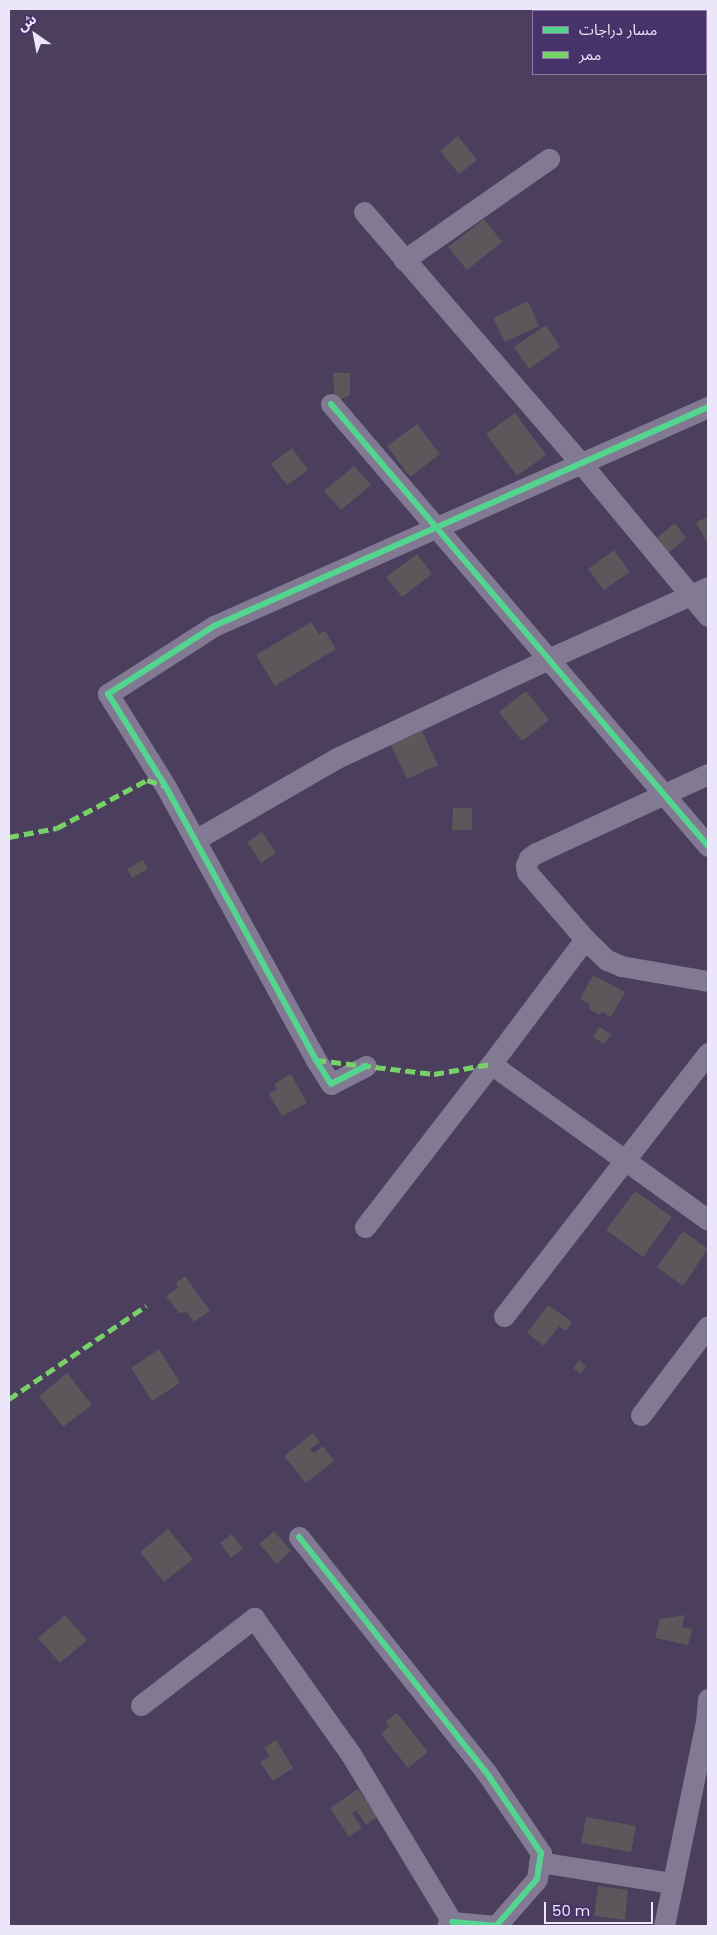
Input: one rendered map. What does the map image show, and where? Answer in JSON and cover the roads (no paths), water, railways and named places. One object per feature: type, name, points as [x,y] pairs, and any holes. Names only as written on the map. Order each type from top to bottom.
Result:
[{"type":"street","points":[[404,260],[549,159]]},
{"type":"street","points":[[364,212],[580,462],[699,591],[708,616]]},
{"type":"street","points":[[330,404],[708,846]]},
{"type":"street","points":[[366,1066],[331,1084],[311,1052],[166,786],[108,694],[214,626],[435,526],[708,407]]},
{"type":"street","points":[[195,840],[337,758],[548,659],[699,591]]},
{"type":"street","points":[[708,774],[529,858],[526,865],[527,872],[585,939],[607,960],[621,966],[708,981]]},
{"type":"street","points":[[365,1227],[585,939]]},
{"type":"street","points":[[504,1316],[708,1053]]},
{"type":"street","points":[[491,1064],[708,1220]]},
{"type":"street","points":[[641,1415],[708,1326]]},
{"type":"street","points":[[141,1705],[254,1618],[350,1753],[449,1924],[496,1926],[537,1879],[541,1853],[486,1772],[299,1537]]},
{"type":"street","points":[[664,1926],[706,1722],[708,1699]]},
{"type":"street","points":[[539,1862],[672,1883]]}]
